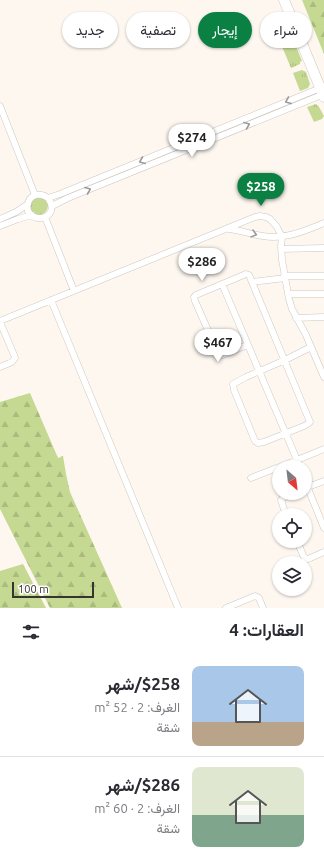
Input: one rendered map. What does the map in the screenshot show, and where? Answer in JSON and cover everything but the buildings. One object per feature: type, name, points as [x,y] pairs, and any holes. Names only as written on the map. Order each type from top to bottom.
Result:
[{"type":"main road","points":[[284,0],[323,90]]},
{"type":"main road","points":[[292,0],[323,90]]},
{"type":"street","points":[[48,198],[323,90]]},
{"type":"street","points":[[52,206],[323,90]]},
{"type":"street","points":[[0,106],[35,195]]},
{"type":"street","points":[[0,220],[28,204],[29,200],[35,195],[42,194],[51,201],[52,206],[50,212],[45,217],[38,218],[29,212],[28,204]]},
{"type":"street","points":[[0,226],[32,215]]},
{"type":"street","points":[[0,367],[13,361],[15,356],[0,322],[260,216],[274,223],[282,237],[281,249],[284,277],[292,309],[324,374]]},
{"type":"street","points":[[45,217],[74,291]]},
{"type":"street","points":[[226,229],[239,230],[262,236],[282,237],[299,233],[324,223]]},
{"type":"street","points":[[281,249],[324,248]]},
{"type":"street","points":[[248,345],[220,355],[216,350],[195,301],[195,296],[198,293],[246,274],[249,275],[285,360],[310,422],[258,443],[255,441],[232,385],[236,382],[285,360],[311,347]]},
{"type":"street","points":[[252,282],[284,277],[324,276]]},
{"type":"street","points":[[222,284],[297,460],[324,449]]},
{"type":"street","points":[[288,294],[324,294]]},
{"type":"street","points":[[51,300],[178,608]]},
{"type":"street","points":[[296,318],[324,316]]},
{"type":"street","points":[[251,478],[272,470]]},
{"type":"street","points":[[312,484],[324,481]]},
{"type":"street","points":[[312,498],[322,519],[324,528]]},
{"type":"street","points":[[300,548],[306,559],[324,552]]},
{"type":"street","points":[[226,608],[255,596],[258,598],[263,608]]},
{"type":"green space","points":[[302,0],[324,0],[324,54],[312,25],[312,12],[307,12]]},
{"type":"green space","points":[[283,48],[297,48],[302,61],[300,64],[291,68]]},
{"type":"green space","points":[[302,70],[306,72],[310,84],[308,88],[300,91],[293,73]]},
{"type":"green space","points":[[301,99],[302,101],[142,165],[141,164]]},
{"type":"green space","points":[[316,104],[324,116],[322,119],[314,122],[307,107]]},
{"type":"green space","points":[[39,197],[45,200],[48,206],[45,212],[39,215],[33,212],[30,206],[33,200]]},
{"type":"green space","points":[[30,393],[58,458],[63,456],[70,492],[122,608],[50,608],[0,509],[0,402]]},
{"type":"green space","points":[[23,564],[46,608],[0,608],[0,571]]}]
